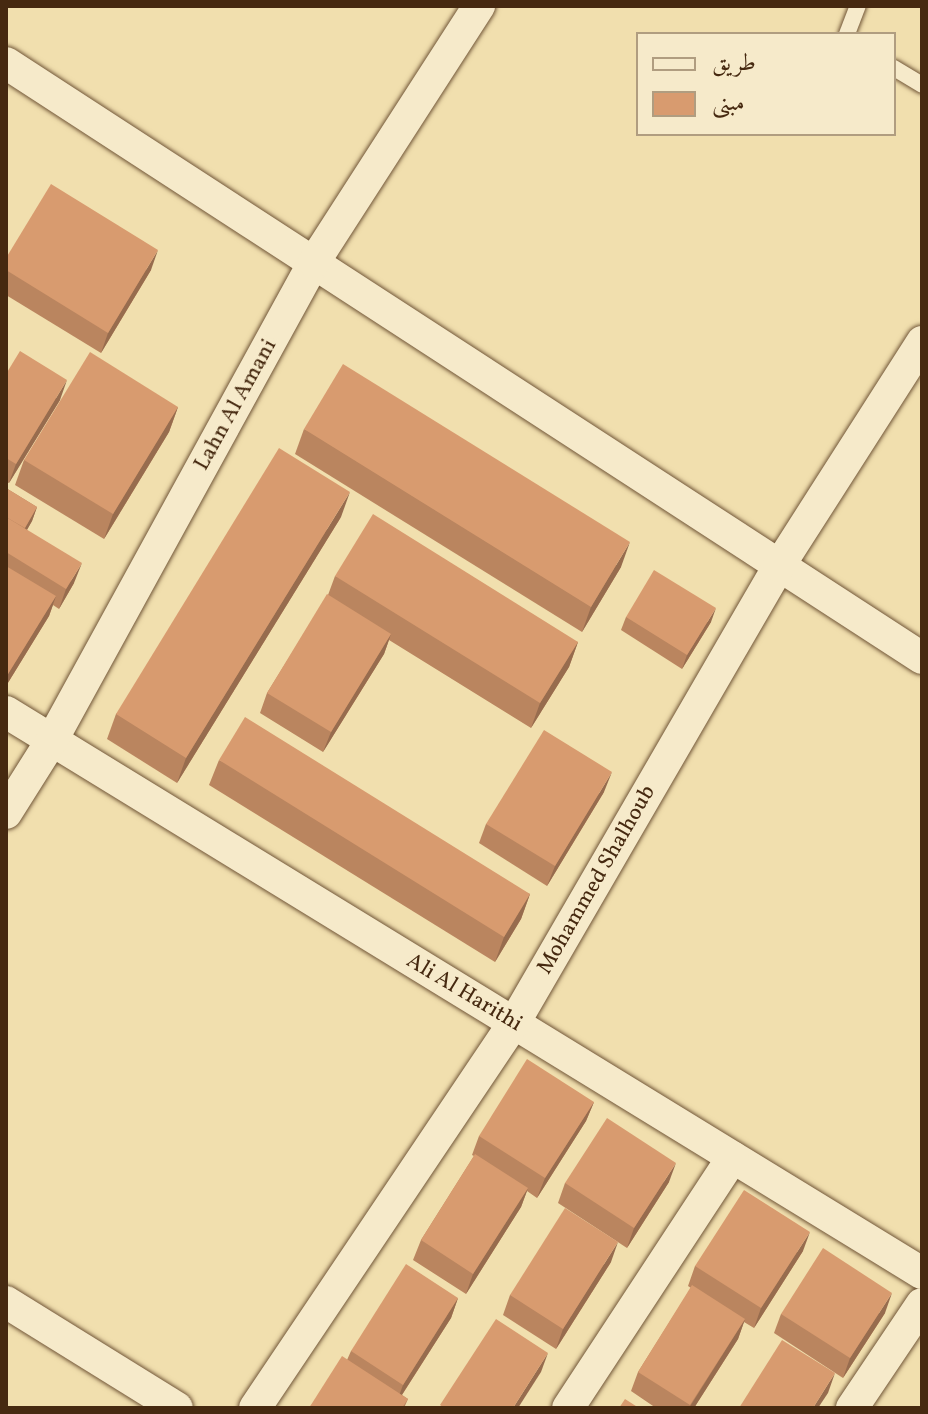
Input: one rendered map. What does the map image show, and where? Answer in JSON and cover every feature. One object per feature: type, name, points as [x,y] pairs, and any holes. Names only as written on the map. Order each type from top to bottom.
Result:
[{"type":"street","name":"Lahn Al Amani","points":[[6,813],[52,740],[314,262],[479,6]]},
{"type":"street","points":[[6,63],[922,658]]},
{"type":"street","name":"Mohammed Shalhoub","points":[[255,1408],[514,1023],[779,566],[922,342]]},
{"type":"street","name":"Ali Al Harithi","points":[[6,712],[922,1273]]},
{"type":"street","points":[[568,1408],[733,1157]]},
{"type":"street","points":[[6,1302],[177,1408]]},
{"type":"street","points":[[852,1408],[922,1304]]},
{"type":"lane","points":[[848,32],[858,6]]},
{"type":"lane","points":[[896,69],[922,85]]},
{"type":"building","points":[[51,184],[158,250],[108,333],[6,270],[6,258]]},
{"type":"building","points":[[20,351],[67,380],[16,464],[6,458],[6,374]]},
{"type":"building","points":[[90,352],[178,407],[113,514],[24,460]]},
{"type":"building","points":[[343,364],[630,542],[591,607],[304,429]]},
{"type":"building","points":[[279,448],[350,492],[186,758],[116,714]]},
{"type":"building","points":[[6,488],[37,507],[25,528],[6,517]]},
{"type":"building","points":[[373,514],[578,642],[540,703],[335,576]]},
{"type":"building","points":[[6,517],[82,563],[66,589],[6,552]]},
{"type":"building","points":[[6,566],[56,596],[8,674],[6,672]]},
{"type":"building","points":[[654,570],[716,608],[687,655],[626,617]]},
{"type":"building","points":[[327,594],[391,634],[331,732],[267,693]]},
{"type":"building","points":[[245,717],[530,894],[504,937],[219,760]]},
{"type":"building","points":[[544,730],[612,772],[555,866],[486,824]]},
{"type":"building","points":[[527,1059],[594,1102],[545,1178],[479,1136]]},
{"type":"building","points":[[607,1118],[676,1163],[634,1228],[565,1183]]},
{"type":"building","points":[[475,1154],[528,1188],[473,1274],[421,1240]]},
{"type":"building","points":[[744,1190],[810,1232],[761,1308],[695,1266]]},
{"type":"building","points":[[565,1208],[618,1242],[563,1329],[510,1295]]},
{"type":"building","points":[[823,1248],[892,1293],[850,1358],[781,1314]]},
{"type":"building","points":[[406,1264],[458,1298],[403,1385],[351,1351]]},
{"type":"building","points":[[692,1285],[745,1319],[690,1405],[638,1372]]},
{"type":"building","points":[[496,1319],[548,1353],[513,1408],[444,1408],[440,1405]]},
{"type":"building","points":[[782,1340],[835,1373],[813,1408],[739,1408]]},
{"type":"building","points":[[342,1356],[408,1399],[402,1408],[309,1408]]},
{"type":"building","points":[[625,1399],[639,1408],[619,1408]]}]
